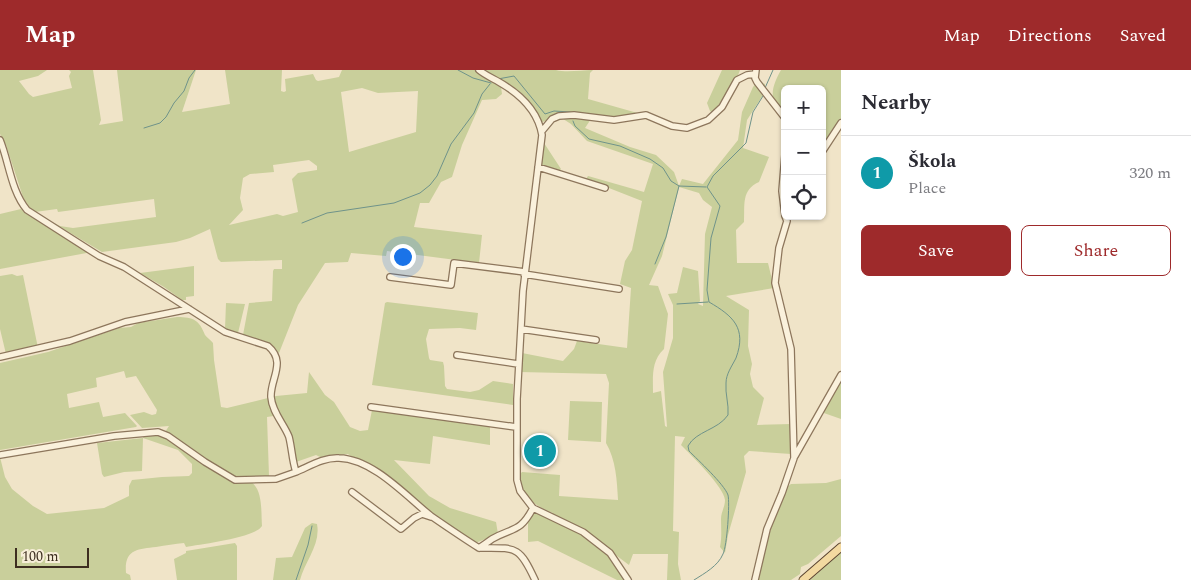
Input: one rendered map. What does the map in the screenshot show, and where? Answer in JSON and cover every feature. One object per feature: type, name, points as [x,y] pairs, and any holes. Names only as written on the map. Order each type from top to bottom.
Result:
[{"type":"main road","points":[[803,580],[841,547]]},
{"type":"street","points":[[479,70],[515,93],[529,106],[542,131],[520,329],[516,427],[517,480],[520,492],[533,508],[583,532],[610,553],[628,580]]},
{"type":"street","points":[[542,131],[552,119],[559,116],[574,115],[614,120],[646,115],[672,126],[687,128],[708,120],[722,107],[737,80],[755,72],[757,82],[781,113]]},
{"type":"street","points":[[826,146],[841,123]]},
{"type":"street","points":[[0,140],[15,187],[22,204],[27,210],[99,256],[124,267],[225,332],[268,346],[274,350],[277,357],[271,397],[274,408],[288,435],[296,472]]},
{"type":"street","points":[[538,167],[605,188]]},
{"type":"street","points":[[786,220],[779,248],[775,283],[791,349],[794,458]]},
{"type":"street","points":[[390,277],[451,285],[454,263],[620,289]]},
{"type":"street","points":[[0,357],[70,341],[125,322],[189,309]]},
{"type":"street","points":[[520,329],[596,340]]},
{"type":"street","points":[[456,355],[518,364]]},
{"type":"street","points":[[755,580],[767,529],[794,458],[841,375]]},
{"type":"street","points":[[371,407],[516,427]]},
{"type":"street","points":[[0,455],[114,436],[158,432],[168,436],[235,480],[276,479],[322,460],[346,458],[367,465],[433,517],[479,548],[511,548],[522,555],[536,580]]},
{"type":"street","points":[[352,492],[401,529],[422,514],[433,517]]},
{"type":"street","points":[[479,548],[522,524],[533,508]]},
{"type":"green space","points":[[0,70],[47,70],[38,76],[19,81],[33,97],[72,88],[69,76],[71,72],[69,70],[93,70],[101,120],[99,125],[123,121],[117,70],[196,70],[182,112],[230,104],[225,70],[282,70],[281,91],[284,92],[286,91],[285,79],[313,74],[318,81],[339,77],[342,70],[476,70],[501,87],[502,94],[496,99],[482,100],[462,145],[452,177],[441,182],[429,203],[420,203],[414,227],[482,235],[479,263],[387,251],[386,256],[351,253],[348,262],[325,263],[298,305],[279,353],[273,346],[243,335],[249,303],[272,301],[273,271],[274,269],[282,269],[282,260],[221,262],[218,259],[210,229],[176,242],[102,252],[52,222],[60,226],[73,228],[156,217],[154,199],[58,212],[57,209],[35,212],[23,197],[6,145],[0,134]],"holes":[[[362,88],[378,93],[418,91],[416,132],[349,152],[341,92]],[[309,160],[317,166],[317,170],[298,173],[292,179],[298,212],[283,216],[277,214],[229,225],[243,210],[240,198],[243,178],[250,174],[274,172],[273,165]]]},
{"type":"green space","points":[[484,70],[593,70],[590,73],[588,99],[641,114],[614,121],[591,119],[585,128],[630,147],[656,155],[674,172],[679,186],[682,179],[703,184],[738,140],[742,112],[753,87],[758,81],[765,84],[765,92],[747,120],[743,148],[769,157],[759,182],[749,189],[745,199],[744,222],[736,230],[737,263],[768,263],[774,288],[726,296],[749,310],[748,346],[752,364],[750,374],[753,387],[764,398],[757,425],[791,424],[791,454],[749,451],[744,456],[746,472],[728,535],[725,553],[720,547],[721,516],[725,500],[723,494],[707,472],[681,445],[685,437],[675,436],[673,531],[679,532],[678,564],[681,580],[667,580],[668,554],[633,554],[629,565],[613,553],[626,580],[617,580],[538,541],[528,542],[528,521],[533,511],[553,513],[540,507],[526,494],[520,482],[519,475],[522,472],[560,475],[559,496],[618,500],[614,463],[606,443],[609,383],[606,374],[520,372],[522,353],[563,361],[574,349],[577,341],[627,348],[631,288],[620,284],[625,261],[632,250],[642,201],[586,179],[588,176],[644,192],[653,164],[587,141],[571,124],[560,117],[542,122],[517,91]],"holes":[[[679,187],[699,193],[703,200],[712,207],[705,234],[703,306],[698,304],[700,301],[698,271],[683,267],[677,293],[668,294],[673,305],[673,338],[663,372],[667,427],[665,426],[661,391],[653,393],[653,381],[655,364],[664,349],[668,314],[658,286],[649,285],[662,256]]]},
{"type":"green space","points":[[722,70],[740,70],[737,78],[713,113],[710,111],[707,103]]},
{"type":"green space","points":[[781,70],[841,70],[841,120],[826,143],[826,85],[781,85],[781,107],[773,98],[775,82]]},
{"type":"green space","points":[[544,143],[561,169],[559,171],[540,165]]},
{"type":"green space","points":[[21,209],[92,252],[0,269],[0,214]]},
{"type":"green space","points":[[194,266],[194,296],[186,297],[186,300],[182,300],[140,273]]},
{"type":"green space","points":[[12,274],[17,276],[23,275],[38,348],[6,354],[0,329],[0,276]]},
{"type":"green space","points":[[226,303],[245,304],[238,333],[225,329]]},
{"type":"green space","points":[[385,303],[478,313],[476,330],[460,328],[429,329],[426,339],[429,358],[430,360],[443,362],[445,386],[447,389],[470,392],[479,390],[493,381],[513,384],[513,405],[372,385]]},
{"type":"green space","points":[[177,317],[195,320],[213,343],[221,407],[227,408],[276,396],[307,393],[309,372],[325,395],[334,402],[350,427],[360,431],[368,430],[372,410],[374,409],[490,425],[490,445],[433,436],[430,464],[394,460],[429,496],[450,508],[496,522],[498,534],[473,544],[453,531],[446,531],[429,519],[426,508],[348,454],[320,457],[316,455],[296,462],[292,437],[280,415],[267,417],[269,476],[257,477],[251,482],[258,490],[261,502],[262,526],[257,530],[239,537],[186,547],[184,543],[138,550],[127,559],[126,573],[130,575],[131,580],[0,580],[0,457],[5,477],[12,489],[33,506],[47,514],[104,508],[129,496],[129,486],[132,480],[189,476],[192,473],[192,464],[178,450],[143,438],[144,434],[163,435],[169,426],[142,428],[130,415],[144,412],[152,415],[156,414],[157,410],[136,376],[126,378],[124,371],[96,378],[97,387],[67,394],[69,408],[99,402],[103,417],[125,413],[136,427],[0,450],[0,363],[48,352],[119,328],[131,327],[138,323]]},
{"type":"green space","points":[[841,379],[841,419],[821,412]]},
{"type":"green space","points":[[570,401],[602,402],[601,442],[568,440]]},
{"type":"green space","points":[[143,438],[142,471],[124,472],[104,477],[97,443]]},
{"type":"green space","points":[[841,479],[841,536],[808,564],[801,567],[800,574],[791,580],[757,580],[769,534],[787,487],[791,484],[826,483]]},
{"type":"green space","points":[[312,523],[317,524],[317,539],[300,580],[273,580],[276,558],[292,557],[305,528]]},
{"type":"green space","points":[[235,543],[237,546],[237,580],[177,580],[174,559],[186,553],[186,551]]},
{"type":"green space","points":[[841,552],[841,580],[810,580]]},
{"type":"waterway","points":[[144,128],[160,123],[166,117],[184,91],[189,78],[195,70]]},
{"type":"waterway","points":[[458,70],[473,78],[491,83]]},
{"type":"waterway","points":[[765,88],[773,70]]},
{"type":"waterway","points":[[498,79],[514,76],[545,114],[554,111],[570,112]]},
{"type":"waterway","points":[[302,223],[327,213],[394,203],[420,193],[437,176],[451,144],[474,113],[482,94],[490,84]]},
{"type":"waterway","points":[[694,580],[715,566],[723,554],[727,534],[729,500],[726,490],[689,451],[688,446],[696,437],[719,424],[728,415],[726,380],[736,358],[740,339],[739,331],[731,318],[709,302],[707,290],[711,238],[720,206],[707,187],[713,176],[746,143],[753,112],[763,96]]},
{"type":"waterway","points":[[573,121],[575,126],[589,139],[620,146],[650,159],[663,168],[671,181],[679,186],[706,187]]},
{"type":"waterway","points":[[655,264],[666,237],[679,186]]},
{"type":"waterway","points":[[677,304],[708,302]]},
{"type":"waterway","points":[[296,580],[308,545],[312,526]]},
{"type":"place","name":"Škola","points":[[540,451]]}]
